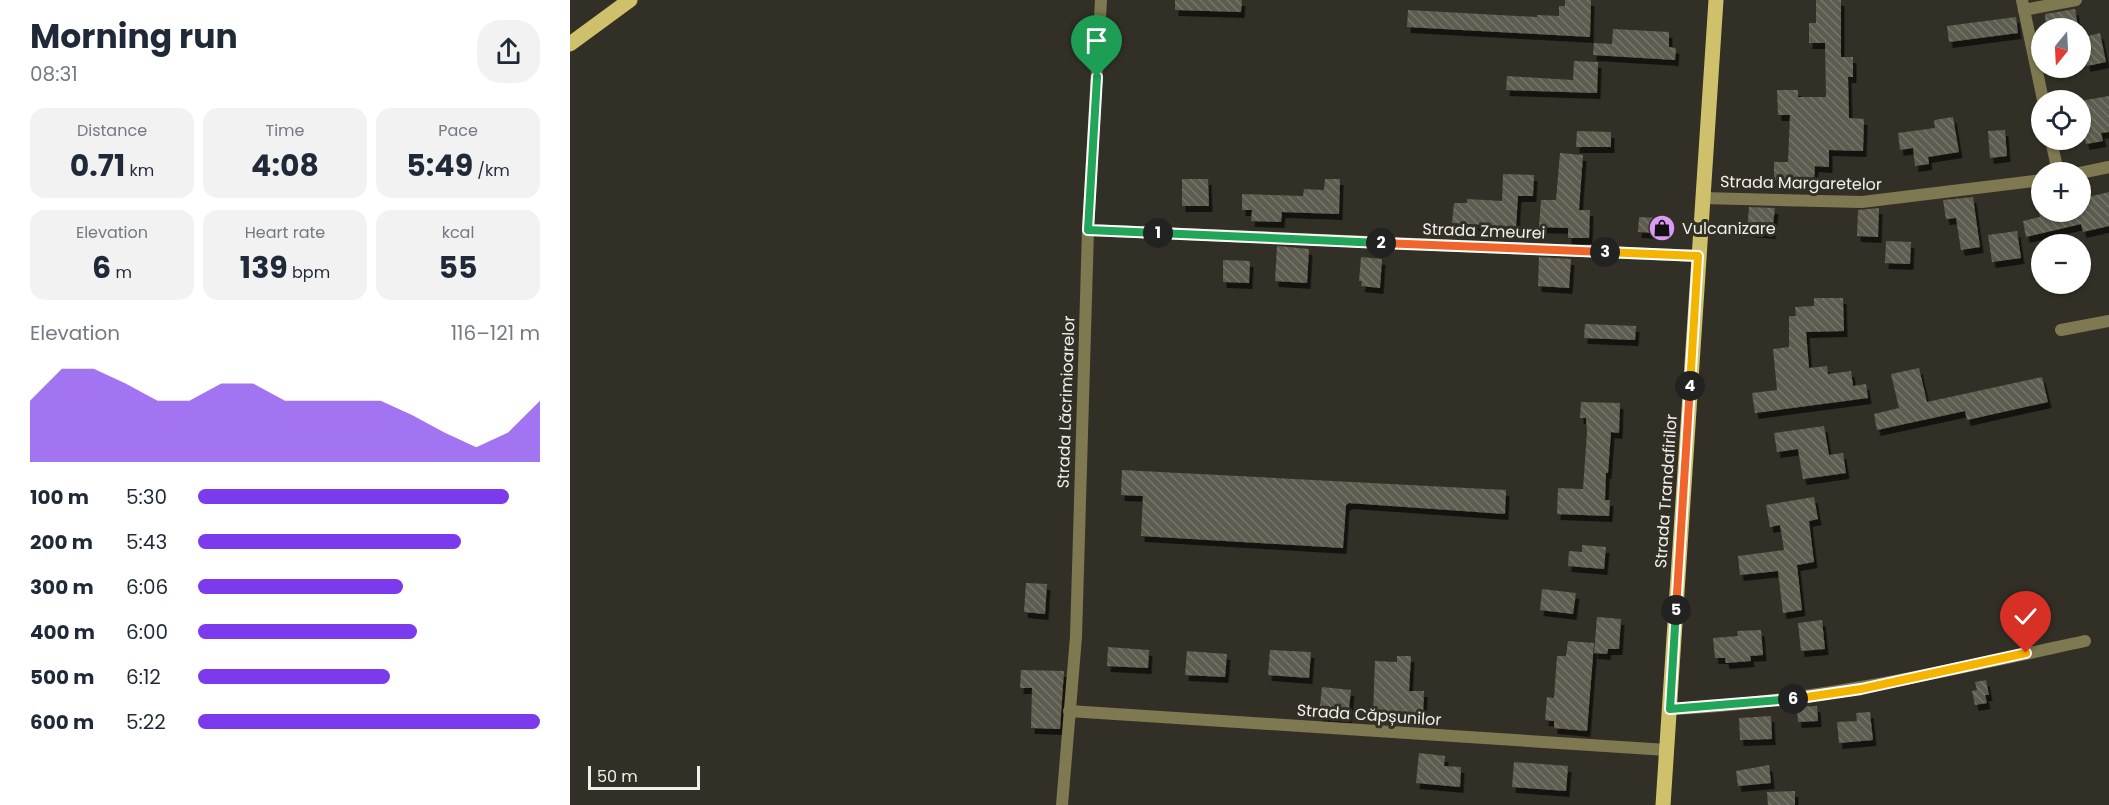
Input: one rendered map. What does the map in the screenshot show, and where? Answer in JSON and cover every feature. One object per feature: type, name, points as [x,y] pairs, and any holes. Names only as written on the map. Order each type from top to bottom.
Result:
[{"type":"main road","points":[[570,44],[630,0]]},
{"type":"main road","name":"Strada Trandafirilor","points":[[1664,805],[1716,0]]},
{"type":"street","name":"Strada Lăcrimioarelor","points":[[1062,805],[1076,637],[1088,230],[1101,0]]},
{"type":"street","points":[[2041,90],[2023,5],[2076,0]]},
{"type":"street","points":[[2091,171],[2109,167]]},
{"type":"street","name":"Strada Margaretelor","points":[[1702,198],[1882,201],[2031,181]]},
{"type":"street","name":"Strada Zmeurei","points":[[1088,230],[1698,256]]},
{"type":"street","points":[[2061,330],[2109,321]]},
{"type":"street","points":[[1670,709],[1733,706],[1861,689],[2085,640]]},
{"type":"street","name":"Strada Căpșunilor","points":[[1069,711],[1667,750]]},
{"type":"building","points":[[1175,0],[1242,0],[1241,12],[1175,10]]},
{"type":"building","points":[[1565,0],[1591,0],[1590,37],[1407,27],[1408,10],[1537,17],[1537,15],[1559,16],[1559,6],[1565,6]]},
{"type":"building","points":[[1816,0],[1841,0],[1841,57],[1853,57],[1853,77],[1848,77],[1849,118],[1864,119],[1863,151],[1829,150],[1829,167],[1815,166],[1814,181],[1774,180],[1774,162],[1788,162],[1790,115],[1778,115],[1777,90],[1798,90],[1798,97],[1826,97],[1825,43],[1809,43],[1809,23],[1816,23]]},
{"type":"building","points":[[2075,9],[2076,18],[2045,18],[2045,14]]},
{"type":"building","points":[[2016,17],[2018,33],[1949,42],[1947,26]]},
{"type":"building","points":[[1613,29],[1669,32],[1669,47],[1676,48],[1675,60],[1593,55],[1594,43],[1612,44]]},
{"type":"building","points":[[2100,33],[2106,62],[2091,65],[2091,35]]},
{"type":"building","points":[[1574,61],[1598,62],[1597,93],[1506,90],[1507,76],[1573,80]]},
{"type":"building","points":[[2109,96],[2109,132],[2101,133],[2103,141],[2091,143],[2091,99]]},
{"type":"building","points":[[1953,117],[1959,152],[1928,157],[1929,164],[1915,166],[1913,148],[1900,150],[1898,133],[1935,128],[1934,120]]},
{"type":"building","points":[[2005,130],[2007,156],[1990,158],[1988,131]]},
{"type":"building","points":[[1577,131],[1611,132],[1611,147],[1576,147]]},
{"type":"building","points":[[1560,153],[1583,155],[1579,210],[1590,210],[1589,238],[1568,238],[1568,228],[1539,227],[1541,200],[1556,200]]},
{"type":"building","points":[[1503,174],[1534,175],[1533,196],[1518,196],[1516,227],[1452,223],[1454,203],[1467,203],[1467,199],[1502,201]]},
{"type":"building","points":[[1182,179],[1208,179],[1209,206],[1182,206]]},
{"type":"building","points":[[1325,179],[1340,179],[1339,214],[1282,212],[1281,222],[1251,221],[1252,210],[1242,210],[1242,194],[1303,196],[1304,189],[1324,190]]},
{"type":"building","points":[[2109,192],[2109,226],[2083,232],[2081,224],[2026,237],[2023,221],[2031,219],[2031,222],[2091,222],[2091,196]]},
{"type":"building","points":[[1973,197],[1980,247],[1961,250],[1956,218],[1946,219],[1943,200]]},
{"type":"building","points":[[1749,207],[1775,208],[1772,233],[1747,231]]},
{"type":"building","points":[[1879,208],[1878,237],[1857,236],[1858,210]]},
{"type":"building","points":[[1639,217],[1657,218],[1656,233],[1638,232]]},
{"type":"building","points":[[2017,231],[2021,258],[1992,262],[1988,235]]},
{"type":"building","points":[[1886,241],[1911,242],[1910,264],[1885,263]]},
{"type":"building","points":[[1277,246],[1309,249],[1307,283],[1275,281]]},
{"type":"building","points":[[1361,257],[1382,259],[1380,288],[1361,286],[1362,281],[1359,281]]},
{"type":"building","points":[[1539,257],[1571,259],[1569,288],[1538,286]]},
{"type":"building","points":[[1223,260],[1250,261],[1249,283],[1223,282]]},
{"type":"building","points":[[1814,298],[1843,298],[1844,331],[1806,332],[1809,368],[1827,366],[1828,374],[1851,371],[1853,386],[1866,384],[1868,398],[1755,413],[1752,393],[1777,390],[1773,349],[1789,347],[1789,316],[1796,316],[1795,307],[1814,306]]},
{"type":"building","points":[[1585,324],[1636,326],[1635,340],[1584,338]]},
{"type":"building","points":[[1919,368],[1927,402],[2042,377],[2048,402],[1967,420],[1965,411],[1877,430],[1874,414],[1899,408],[1891,374]]},
{"type":"building","points":[[1581,402],[1620,403],[1619,433],[1611,432],[1608,473],[1606,473],[1605,500],[1610,500],[1609,516],[1557,514],[1558,488],[1583,489],[1587,432],[1586,418],[1580,418]]},
{"type":"building","points":[[1824,426],[1829,455],[1843,453],[1846,473],[1803,479],[1798,449],[1777,452],[1774,433]]},
{"type":"building","points":[[1122,470],[1506,490],[1505,514],[1349,503],[1346,505],[1343,548],[1141,536],[1143,496],[1121,495]]},
{"type":"building","points":[[1814,497],[1818,519],[1809,521],[1814,562],[1797,565],[1802,610],[1783,613],[1778,571],[1740,575],[1738,556],[1784,550],[1780,525],[1770,527],[1766,505]]},
{"type":"building","points":[[1582,545],[1606,547],[1604,569],[1568,566],[1569,551],[1582,552]]},
{"type":"building","points":[[1026,583],[1047,584],[1045,614],[1024,612]]},
{"type":"building","points":[[1542,589],[1576,593],[1573,614],[1540,610]]},
{"type":"building","points":[[1597,617],[1621,619],[1619,649],[1608,649],[1607,654],[1594,653]]},
{"type":"building","points":[[1822,620],[1825,649],[1801,651],[1798,623]]},
{"type":"building","points":[[1761,630],[1763,655],[1750,656],[1751,661],[1726,663],[1725,658],[1715,658],[1713,638],[1738,636],[1737,631]]},
{"type":"building","points":[[1568,641],[1594,643],[1587,731],[1554,728],[1554,721],[1545,720],[1547,697],[1554,698],[1557,656],[1566,656]]},
{"type":"building","points":[[1108,647],[1149,650],[1148,668],[1107,666]]},
{"type":"building","points":[[1270,650],[1311,652],[1309,678],[1268,675]]},
{"type":"building","points":[[1187,651],[1227,654],[1225,677],[1185,675]]},
{"type":"building","points":[[1397,656],[1411,656],[1409,691],[1424,691],[1423,716],[1373,714],[1375,661],[1397,662]]},
{"type":"building","points":[[1021,670],[1064,671],[1060,729],[1031,728],[1032,688],[1020,688]]},
{"type":"building","points":[[1986,680],[1989,695],[1985,695],[1987,703],[1975,705],[1972,691],[1977,690],[1975,682]]},
{"type":"building","points":[[1322,687],[1351,690],[1348,718],[1319,716]]},
{"type":"building","points":[[1817,706],[1818,721],[1798,722],[1797,707]]},
{"type":"building","points":[[1870,712],[1873,740],[1839,743],[1837,722],[1857,721],[1856,713]]},
{"type":"building","points":[[1771,716],[1772,739],[1740,740],[1739,718]]},
{"type":"building","points":[[1419,753],[1445,756],[1444,766],[1461,767],[1460,787],[1416,783]]},
{"type":"building","points":[[1514,762],[1568,766],[1566,791],[1512,787]]},
{"type":"building","points":[[1769,765],[1771,783],[1738,786],[1736,771]]},
{"type":"building","points":[[1795,791],[1795,805],[1768,805],[1767,792]]},
{"type":"place","name":"Vulcanizare","points":[[1662,228]]},
{"type":"route","points":[[1097,77],[1088,230],[1698,256],[1670,709],[1733,706],[1808,698],[1861,689],[2026,653]]}]
